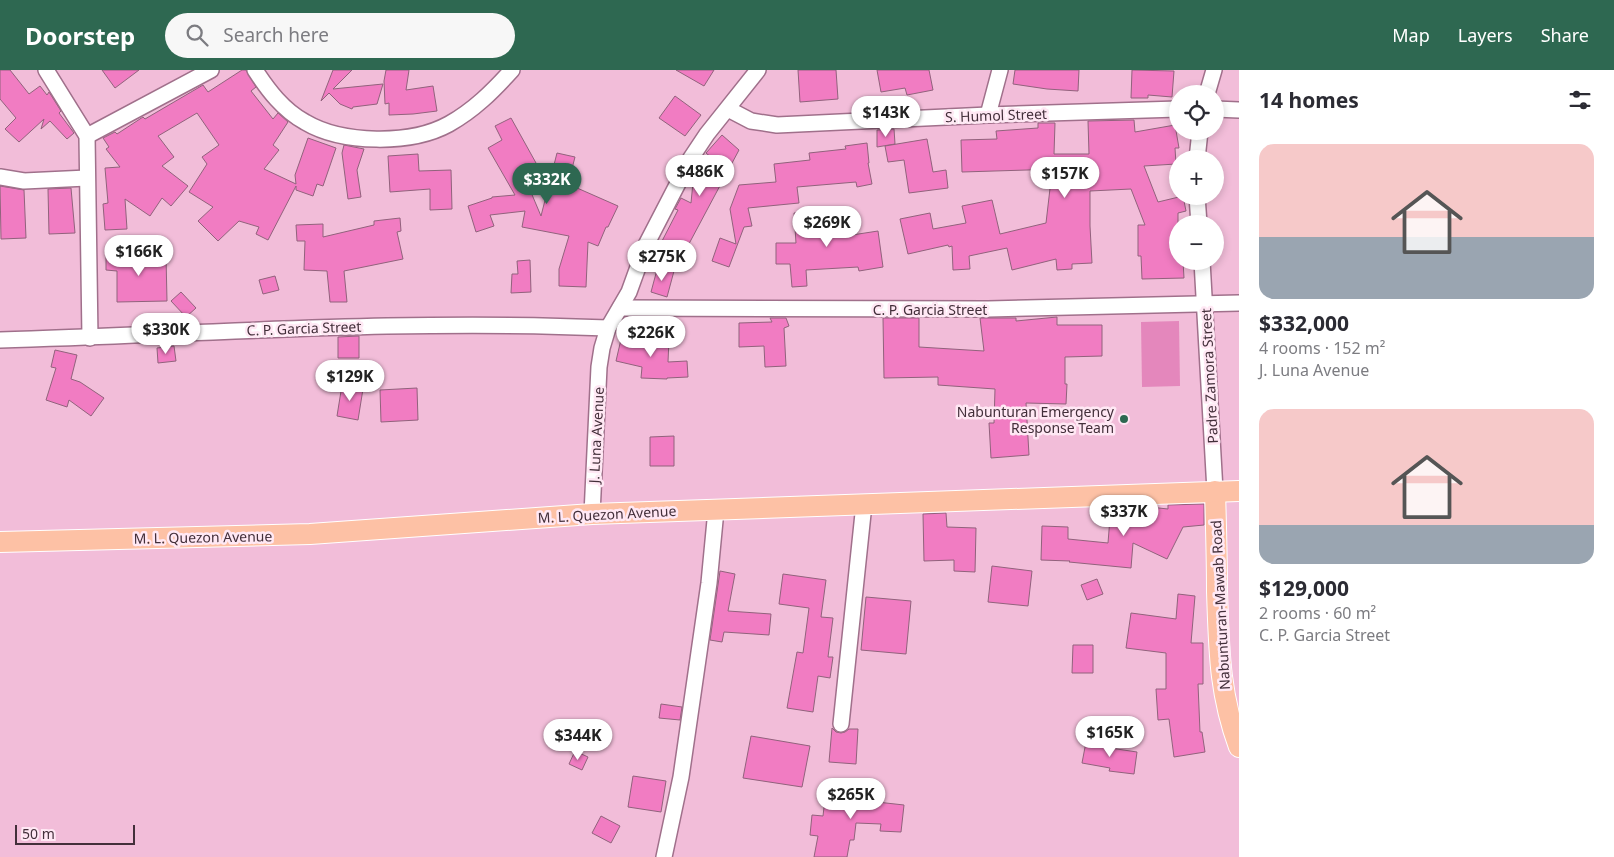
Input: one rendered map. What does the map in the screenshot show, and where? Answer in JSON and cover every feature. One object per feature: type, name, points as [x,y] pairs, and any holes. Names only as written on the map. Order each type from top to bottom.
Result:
[{"type":"main road","name":"Nabunturan-Mawab Road","points":[[1215,491],[1221,681],[1226,706],[1239,747]]},
{"type":"main road","name":"M. L. Quezon Avenue","points":[[0,542],[310,534],[592,514],[1239,491]]},
{"type":"street","points":[[46,70],[86,136],[90,338]]},
{"type":"street","points":[[86,136],[212,70]]},
{"type":"street","points":[[255,70],[273,96],[304,122],[324,131],[368,138],[398,138],[422,135],[447,125],[472,110],[512,70]]},
{"type":"street","name":"J. Luna Avenue","points":[[592,514],[599,367],[608,328],[629,292],[653,231],[691,158],[706,134],[758,70]]},
{"type":"street","points":[[988,115],[1000,70]]},
{"type":"street","points":[[1210,85],[1214,70]]},
{"type":"street","name":"S. Humol Street","points":[[728,109],[751,122],[777,125],[988,115],[1169,109]]},
{"type":"street","points":[[1224,109],[1239,110]]},
{"type":"street","points":[[0,178],[24,181],[87,178]]},
{"type":"street","name":"Padre Zamora Street","points":[[1203,270],[1215,491]]},
{"type":"street","name":"C. P. Garcia Street","points":[[620,308],[988,309],[1239,303]]},
{"type":"street","name":"C. P. Garcia Street","points":[[0,340],[90,338],[292,328],[456,324],[608,328]]},
{"type":"street","points":[[841,724],[864,504]]},
{"type":"street","points":[[664,857],[682,776],[709,583],[716,510]]},
{"type":"shaded area","points":[[1179,321],[1180,386],[1142,387],[1141,322]]},
{"type":"building","points":[[0,70],[10,70],[29,94],[40,86],[47,95],[49,92],[61,111],[59,113],[74,133],[67,139],[50,121],[41,129],[44,119],[19,142],[5,129],[16,118],[0,99]]},
{"type":"building","points":[[102,70],[139,70],[115,88]]},
{"type":"building","points":[[242,70],[246,70],[256,87],[251,91],[273,119],[278,113],[288,122],[273,145],[279,150],[264,169],[296,184],[295,175],[308,138],[336,148],[323,186],[317,184],[313,196],[296,190],[296,186],[268,240],[256,234],[259,227],[239,221],[218,241],[198,221],[213,207],[189,192],[207,164],[202,157],[219,145],[197,113],[158,136],[174,157],[162,166],[188,186],[171,206],[162,198],[150,216],[125,199],[127,229],[105,230],[103,204],[108,203],[105,168],[120,167],[106,149],[109,147],[103,138],[115,132],[117,134],[143,117],[145,119],[203,85],[208,92]]},
{"type":"building","points":[[333,70],[352,70],[333,89],[383,84],[377,104],[353,107],[352,109],[340,104],[329,93],[321,101]]},
{"type":"building","points":[[386,70],[409,70],[406,90],[433,86],[437,111],[389,115],[389,103],[385,104],[384,81]]},
{"type":"building","points":[[676,70],[714,70],[704,86]]},
{"type":"building","points":[[798,70],[836,70],[838,99],[800,102]]},
{"type":"building","points":[[877,70],[929,70],[933,90],[907,95],[905,88],[881,92]]},
{"type":"building","points":[[1015,70],[1079,70],[1078,91],[1013,84]]},
{"type":"building","points":[[1132,70],[1174,71],[1173,85],[1169,85],[1169,97],[1148,95],[1148,98],[1131,98]]},
{"type":"building","points":[[675,96],[701,115],[685,136],[659,118]]},
{"type":"building","points":[[511,118],[536,163],[522,171],[541,216],[557,153],[575,157],[568,184],[618,206],[598,246],[588,242],[586,287],[559,286],[559,269],[569,236],[522,227],[525,211],[490,215],[494,226],[476,232],[468,206],[492,197],[515,195],[488,148],[502,140],[495,126]]},
{"type":"building","points":[[1134,120],[1135,132],[1169,126],[1169,140],[1178,140],[1179,148],[1169,150],[1169,164],[1144,166],[1158,202],[1169,199],[1169,205],[1185,205],[1186,211],[1178,213],[1178,215],[1169,215],[1169,270],[1184,270],[1184,278],[1142,279],[1141,256],[1138,256],[1138,225],[1145,225],[1131,189],[1090,191],[1092,263],[1072,264],[1072,269],[1057,270],[1056,259],[1012,270],[1007,248],[969,256],[970,269],[953,270],[952,246],[949,247],[948,245],[908,254],[900,219],[930,213],[933,229],[966,223],[962,206],[992,200],[1000,234],[1046,223],[1051,180],[1062,178],[1060,169],[962,172],[961,140],[997,139],[996,131],[1038,128],[1038,123],[1055,123],[1054,154],[1089,154],[1088,121]]},
{"type":"building","points":[[894,129],[895,144],[877,147],[877,130]]},
{"type":"building","points":[[722,135],[739,150],[683,255],[661,243],[678,210],[675,209],[681,198],[691,203],[694,172],[697,166],[725,169],[706,153]]},
{"type":"building","points":[[927,139],[933,172],[946,170],[948,188],[909,193],[904,160],[888,162],[885,146]]},
{"type":"building","points":[[867,143],[872,184],[857,187],[856,182],[797,187],[799,203],[748,208],[752,226],[744,227],[729,267],[712,261],[720,238],[736,244],[730,209],[739,185],[776,182],[774,164],[810,160],[809,153],[846,149],[845,146]]},
{"type":"building","points":[[344,145],[364,149],[357,170],[361,197],[348,199],[342,153]]},
{"type":"building","points":[[418,154],[419,171],[451,170],[452,209],[430,210],[430,189],[390,192],[388,156]]},
{"type":"building","points":[[0,186],[24,190],[26,238],[1,239]]},
{"type":"building","points":[[71,188],[75,233],[49,234],[48,189]]},
{"type":"building","points":[[809,212],[809,216],[840,217],[839,237],[878,231],[883,267],[859,271],[858,267],[806,270],[807,286],[792,287],[790,264],[776,264],[776,243],[796,243],[794,213]]},
{"type":"building","points":[[400,218],[401,231],[397,232],[403,259],[344,271],[347,302],[330,302],[327,271],[304,270],[305,241],[297,241],[296,225],[323,224],[323,237],[374,225],[374,221]]},
{"type":"building","points":[[106,253],[166,256],[167,301],[117,302],[117,271],[106,270]]},
{"type":"building","points":[[530,260],[531,292],[511,293],[512,274],[518,274],[517,261]]},
{"type":"building","points":[[658,266],[674,271],[667,297],[651,292]]},
{"type":"building","points":[[275,276],[279,290],[263,294],[259,280]]},
{"type":"building","points":[[181,292],[196,308],[186,317],[171,301]]},
{"type":"building","points":[[1057,317],[1057,325],[1102,325],[1102,356],[1065,357],[1066,404],[1026,403],[1029,455],[991,458],[989,423],[994,423],[995,389],[938,385],[938,377],[884,378],[883,318],[919,318],[919,347],[984,351],[980,318],[1016,318],[1016,321]]},
{"type":"building","points":[[770,318],[786,318],[789,326],[784,328],[786,366],[765,367],[764,346],[739,347],[739,323],[772,322]]},
{"type":"building","points":[[622,335],[635,338],[669,339],[668,362],[687,361],[688,377],[667,379],[641,378],[642,367],[616,361]]},
{"type":"building","points":[[359,336],[359,358],[338,358],[338,337]]},
{"type":"building","points":[[174,346],[176,361],[158,363],[157,348]]},
{"type":"building","points":[[55,350],[77,355],[71,379],[80,382],[104,398],[91,416],[69,400],[67,407],[46,400],[56,368],[51,367]]},
{"type":"building","points":[[342,385],[363,389],[358,420],[337,416]]},
{"type":"building","points":[[417,388],[418,420],[381,422],[380,390]]},
{"type":"building","points":[[674,436],[674,466],[650,466],[650,437]]},
{"type":"building","points":[[1204,504],[1204,525],[1183,527],[1167,559],[1133,543],[1131,568],[1070,561],[1041,560],[1042,526],[1068,527],[1068,539],[1108,543],[1110,518],[1138,520],[1140,506],[1168,509],[1168,505]]},
{"type":"building","points":[[946,513],[947,527],[976,528],[975,572],[954,571],[954,560],[924,561],[923,514]]},
{"type":"building","points":[[992,566],[1032,571],[1028,606],[988,602]]},
{"type":"building","points":[[720,571],[735,574],[728,611],[771,614],[769,635],[724,632],[722,642],[710,640]]},
{"type":"building","points":[[783,574],[826,580],[821,617],[833,618],[828,657],[833,657],[830,678],[818,676],[813,712],[787,708],[797,652],[803,653],[809,608],[779,604]]},
{"type":"building","points":[[1097,579],[1103,594],[1087,600],[1081,585]]},
{"type":"building","points":[[1178,594],[1195,596],[1191,643],[1203,643],[1203,684],[1198,684],[1200,732],[1202,732],[1205,752],[1174,757],[1169,719],[1158,720],[1156,689],[1166,689],[1166,653],[1126,648],[1131,613],[1176,619]]},
{"type":"building","points":[[866,597],[911,601],[906,654],[861,650]]},
{"type":"building","points":[[1073,645],[1093,645],[1093,673],[1072,673]]},
{"type":"building","points":[[661,704],[682,707],[680,720],[659,718]]},
{"type":"building","points":[[832,728],[836,732],[841,733],[849,729],[858,729],[856,764],[829,762]]},
{"type":"building","points":[[751,736],[810,746],[802,787],[743,778]]},
{"type":"building","points":[[1086,742],[1137,752],[1134,774],[1109,771],[1110,768],[1082,763]]},
{"type":"building","points":[[575,751],[588,757],[582,770],[569,764]]},
{"type":"building","points":[[633,776],[666,781],[661,812],[628,807]]},
{"type":"building","points":[[826,790],[864,794],[864,791],[878,791],[877,802],[904,805],[901,832],[880,831],[881,824],[856,823],[854,840],[850,840],[847,857],[814,857],[818,836],[810,835],[812,815],[823,816]]},
{"type":"building","points":[[601,816],[620,826],[611,843],[592,833]]},
{"type":"place","name":"Nabunturan Emergency Response Team","points":[[1124,419]]}]
